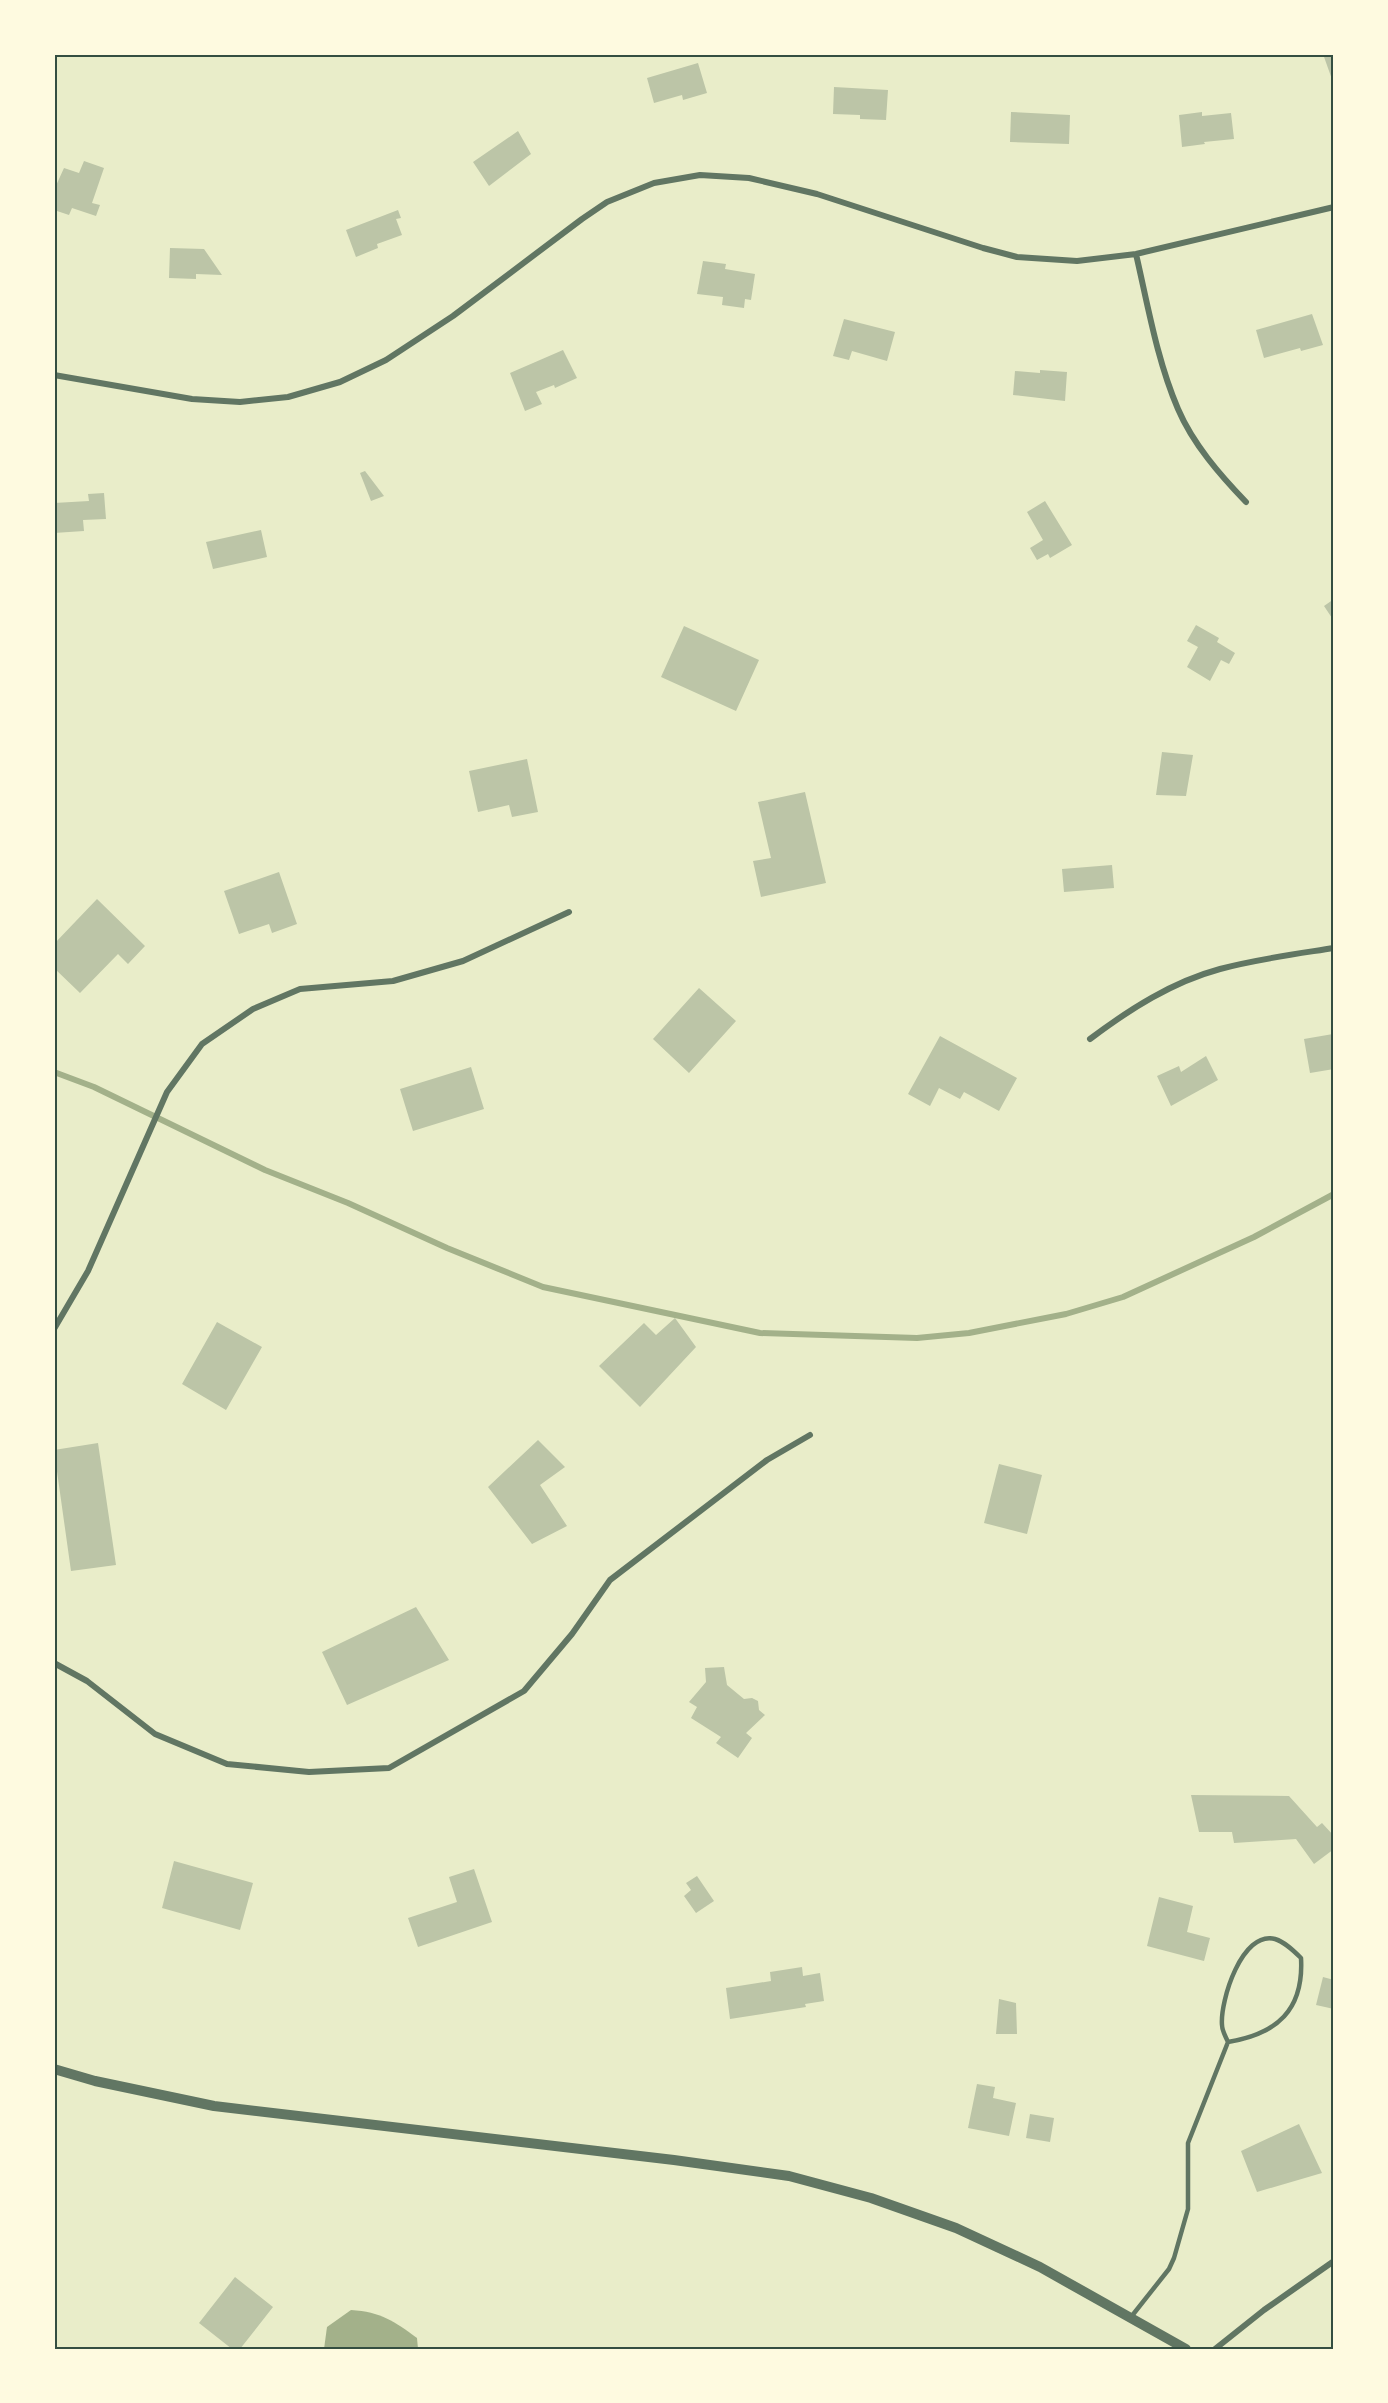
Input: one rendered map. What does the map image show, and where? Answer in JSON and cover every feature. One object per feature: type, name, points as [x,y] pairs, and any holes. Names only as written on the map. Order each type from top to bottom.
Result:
[{"type":"street","points":[[54,375],[192,399],[240,402],[288,397],[340,382],[386,360],[453,316],[607,202],[654,183],[700,175],[749,177],[817,194],[982,248],[1017,257],[1077,261],[1136,254],[1334,207]]},
{"type":"street","points":[[1136,254],[1161,364],[1179,411],[1194,439],[1246,502]]},
{"type":"street","points":[[54,1329],[88,1271],[167,1092],[202,1044],[253,1009],[300,989],[393,981],[463,961],[568,912]]},
{"type":"street","points":[[1090,1039],[1120,1016],[1184,981],[1219,969],[1261,959],[1334,948]]},
{"type":"street","points":[[54,1663],[87,1682],[155,1734],[227,1764],[309,1772],[389,1768],[524,1691],[572,1634],[610,1580],[767,1460],[810,1435]]},
{"type":"street","points":[[54,2069],[213,2106],[651,2157],[789,2176],[871,2198],[956,2228],[1040,2267],[1186,2349]]},
{"type":"street","points":[[1215,2349],[1264,2310],[1334,2261]]},
{"type":"lane","points":[[1131,2317],[1169,2269],[1174,2258],[1188,2209],[1188,2143],[1228,2042],[1222,2026],[1224,1995],[1245,1953],[1260,1941],[1274,1939],[1293,1950],[1301,1958],[1302,1980],[1295,2003],[1270,2029],[1244,2040],[1228,2042]]},
{"type":"shaded area","points":[[351,2310],[379,2315],[394,2322],[417,2338],[418,2349],[324,2349],[327,2327]]},
{"type":"building","points":[[1323,54],[1334,54],[1334,85]]},
{"type":"building","points":[[698,63],[707,93],[683,100],[682,95],[654,103],[647,78]]},
{"type":"building","points":[[834,87],[888,90],[886,120],[860,119],[860,115],[833,114]]},
{"type":"building","points":[[1011,112],[1070,115],[1069,144],[1010,142]]},
{"type":"building","points":[[1202,112],[1202,116],[1231,113],[1234,139],[1182,147],[1179,115]]},
{"type":"building","points":[[518,131],[531,154],[489,186],[473,162]]},
{"type":"building","points":[[84,161],[104,168],[92,203],[100,205],[96,216],[72,208],[69,215],[54,210],[54,190],[64,168],[79,173]]},
{"type":"building","points":[[398,210],[401,218],[396,219],[402,235],[377,244],[378,248],[356,257],[346,230]]},
{"type":"building","points":[[170,248],[204,249],[222,275],[196,274],[196,279],[169,278]]},
{"type":"building","points":[[703,261],[726,264],[725,269],[755,274],[751,300],[745,299],[744,308],[722,305],[723,297],[697,294]]},
{"type":"building","points":[[1312,314],[1323,345],[1301,351],[1300,348],[1264,358],[1256,330]]},
{"type":"building","points":[[844,319],[895,332],[887,361],[852,351],[849,360],[833,356]]},
{"type":"building","points":[[563,350],[577,378],[555,388],[554,385],[536,392],[542,404],[525,411],[510,373]]},
{"type":"building","points":[[1040,370],[1067,372],[1065,401],[1013,395],[1015,371],[1040,373]]},
{"type":"building","points":[[365,471],[384,496],[371,501],[360,473]]},
{"type":"building","points":[[104,493],[106,519],[83,520],[84,531],[54,533],[54,503],[89,501],[88,494]]},
{"type":"building","points":[[1045,501],[1072,545],[1050,558],[1048,554],[1037,560],[1030,548],[1043,540],[1027,512]]},
{"type":"building","points":[[261,530],[267,557],[213,569],[206,542]]},
{"type":"building","points":[[1334,599],[1334,621],[1324,606]]},
{"type":"building","points":[[1196,625],[1219,638],[1217,642],[1235,653],[1229,664],[1221,660],[1210,681],[1187,667],[1198,647],[1187,641]]},
{"type":"building","points":[[684,626],[759,660],[736,711],[661,677]]},
{"type":"building","points":[[1162,752],[1193,755],[1186,796],[1156,795]]},
{"type":"building","points":[[527,759],[538,812],[512,817],[509,805],[478,812],[469,771]]},
{"type":"building","points":[[805,792],[826,883],[761,897],[753,861],[771,858],[758,802]]},
{"type":"building","points":[[1112,865],[1114,888],[1064,892],[1062,869]]},
{"type":"building","points":[[279,872],[297,924],[272,933],[269,924],[239,934],[224,891]]},
{"type":"building","points":[[97,899],[145,946],[128,964],[118,954],[80,993],[54,968],[54,944]]},
{"type":"building","points":[[699,988],[736,1021],[689,1073],[653,1039]]},
{"type":"building","points":[[1333,1034],[1334,1069],[1310,1073],[1304,1039]]},
{"type":"building","points":[[940,1036],[1017,1078],[999,1111],[964,1092],[960,1099],[939,1088],[930,1106],[908,1094]]},
{"type":"building","points":[[1206,1056],[1218,1080],[1171,1106],[1157,1076],[1179,1066],[1181,1072]]},
{"type":"building","points":[[471,1067],[484,1109],[413,1131],[400,1089]]},
{"type":"building","points":[[675,1318],[696,1347],[640,1407],[599,1366],[644,1323],[656,1335]]},
{"type":"building","points":[[217,1322],[262,1347],[226,1410],[182,1384]]},
{"type":"building","points":[[538,1440],[565,1467],[540,1485],[567,1526],[532,1544],[488,1487]]},
{"type":"building","points":[[98,1443],[116,1565],[71,1571],[54,1450]]},
{"type":"building","points":[[999,1464],[1042,1475],[1027,1534],[984,1523]]},
{"type":"building","points":[[416,1607],[449,1660],[347,1705],[322,1652]]},
{"type":"building","points":[[724,1667],[727,1685],[744,1699],[752,1698],[758,1701],[759,1710],[765,1715],[746,1733],[752,1738],[738,1758],[716,1743],[721,1737],[691,1718],[697,1707],[689,1702],[706,1682],[705,1668]]},
{"type":"building","points":[[1191,1795],[1289,1796],[1317,1827],[1322,1823],[1334,1836],[1334,1849],[1314,1864],[1296,1839],[1234,1843],[1232,1832],[1199,1832]]},
{"type":"building","points":[[174,1861],[253,1883],[240,1930],[162,1908]]},
{"type":"building","points":[[474,1869],[492,1922],[418,1947],[408,1918],[457,1902],[449,1877]]},
{"type":"building","points":[[697,1876],[714,1901],[696,1913],[684,1896],[691,1890],[686,1883]]},
{"type":"building","points":[[1159,1897],[1193,1906],[1187,1932],[1210,1938],[1204,1961],[1147,1946]]},
{"type":"building","points":[[802,1967],[803,1976],[820,1973],[824,2001],[805,2004],[806,2007],[730,2019],[726,1988],[771,1981],[770,1972]]},
{"type":"building","points":[[1323,1977],[1334,1980],[1334,2009],[1316,2005]]},
{"type":"building","points":[[999,1999],[1016,2003],[1017,2034],[996,2034]]},
{"type":"building","points":[[977,2084],[995,2087],[993,2098],[1016,2103],[1009,2136],[968,2128]]},
{"type":"building","points":[[1030,2114],[1054,2118],[1050,2142],[1026,2138]]},
{"type":"building","points":[[1299,2124],[1322,2173],[1257,2192],[1241,2151]]},
{"type":"building","points":[[235,2277],[273,2307],[240,2349],[232,2349],[199,2323]]},
{"type":"waterway","points":[[54,1072],[94,1087],[265,1170],[543,1287],[760,1333],[917,1338],[969,1333],[1066,1314],[1123,1297],[1254,1237],[1334,1194]]}]
